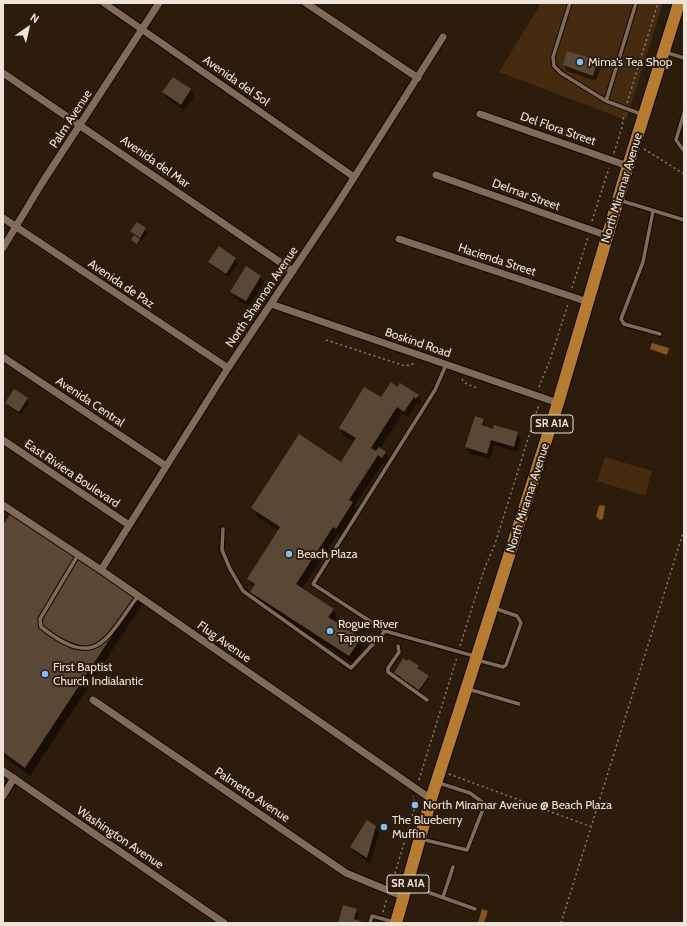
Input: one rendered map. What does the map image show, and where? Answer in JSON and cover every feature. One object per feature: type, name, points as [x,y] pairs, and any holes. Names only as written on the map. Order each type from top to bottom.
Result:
[{"type":"main road","name":"North Miramar Avenue","points":[[396,923],[438,776],[558,403],[628,166],[679,3]]},
{"type":"street","name":"Avenida del Sol","points":[[104,3],[354,177]]},
{"type":"street","name":"Palm Avenue","points":[[3,248],[80,124],[159,3]]},
{"type":"street","points":[[306,3],[418,78]]},
{"type":"street","name":"North Shannon Avenue","points":[[101,570],[228,368],[293,271],[443,37]]},
{"type":"street","name":"Avenida del Mar","points":[[3,73],[80,124],[293,271]]},
{"type":"street","name":"Del Flora Street","points":[[480,114],[628,166]]},
{"type":"street","name":"Delmar Street","points":[[436,174],[608,236]]},
{"type":"street","name":"Avenida de Paz","points":[[3,218],[228,368]]},
{"type":"street","name":"Hacienda Street","points":[[399,239],[588,302]]},
{"type":"street","name":"Boskind Road","points":[[270,304],[445,368],[558,403]]},
{"type":"street","name":"Avenida Central","points":[[3,357],[166,466]]},
{"type":"street","name":"East Riviera Boulevard","points":[[3,440],[129,525]]},
{"type":"street","name":"Flug Avenue","points":[[3,505],[101,570],[431,799]]},
{"type":"street","name":"Palmetto Avenue","points":[[93,700],[346,873],[404,897]]},
{"type":"street","name":"Washington Avenue","points":[[3,771],[224,923]]},
{"type":"street","points":[[3,796],[14,778]]},
{"type":"lane","points":[[570,3],[553,57],[554,66],[561,73],[606,100],[644,114]]},
{"type":"lane","points":[[606,100],[636,3]]},
{"type":"lane","points":[[664,52],[684,58]]},
{"type":"lane","points":[[684,113],[676,140],[684,151]]},
{"type":"lane","points":[[618,200],[684,220]]},
{"type":"lane","points":[[653,211],[643,262],[621,319],[624,324],[660,334]]},
{"type":"lane","points":[[445,368],[435,390],[313,584],[385,631],[503,666],[509,662],[521,624],[520,619],[517,616],[492,608]]},
{"type":"lane","points":[[223,529],[222,550],[230,569],[243,591],[351,668],[385,631]]},
{"type":"lane","points":[[78,555],[40,619],[41,627],[51,635],[68,644],[85,650],[94,648],[104,642],[138,596]]},
{"type":"lane","points":[[398,646],[399,652],[388,668],[388,672],[427,700]]},
{"type":"lane","points":[[467,688],[519,704]]},
{"type":"lane","points":[[420,838],[467,850],[485,804],[470,793],[438,776]]},
{"type":"lane","points":[[443,897],[453,867]]},
{"type":"lane","points":[[408,885],[475,909]]},
{"type":"lane","points":[[370,923],[372,916],[396,923]]},
{"type":"path","points":[[381,918],[415,807],[413,798],[484,570],[495,544],[541,397],[539,387],[551,357],[570,296],[622,127],[625,108],[658,3]]},
{"type":"path","points":[[635,144],[684,174]]},
{"type":"path","points":[[326,340],[405,366],[417,363]]},
{"type":"path","points":[[445,368],[458,375],[465,383],[477,388]]},
{"type":"path","points":[[562,923],[684,530]]},
{"type":"path","points":[[438,776],[592,827]]},
{"type":"shaded area","points":[[541,3],[663,3],[626,120],[499,72]]},
{"type":"shaded area","points":[[652,343],[669,348],[667,355],[650,349]]},
{"type":"shaded area","points":[[605,457],[652,471],[645,496],[597,481]]},
{"type":"shaded area","points":[[599,506],[605,506],[603,519],[600,520],[596,516]]},
{"type":"shaded area","points":[[482,909],[488,911],[484,923],[478,922]]},
{"type":"building","name":"Mima's Tea Shop","points":[[567,51],[598,60],[593,76],[563,65]]},
{"type":"building","points":[[173,77],[191,89],[181,105],[162,92]]},
{"type":"building","points":[[137,222],[146,228],[140,238],[130,231]]},
{"type":"building","points":[[134,235],[140,239],[137,244],[131,240]]},
{"type":"building","points":[[219,246],[236,258],[226,274],[208,262]]},
{"type":"building","points":[[246,266],[261,276],[246,301],[230,292]]},
{"type":"building","name":"Beach Plaza","points":[[391,382],[397,387],[400,383],[419,395],[416,399],[414,397],[404,412],[397,407],[371,448],[376,451],[379,447],[386,452],[382,458],[378,455],[349,500],[353,502],[336,529],[333,527],[296,584],[334,609],[328,617],[361,638],[349,656],[250,592],[255,584],[247,579],[280,527],[251,508],[299,434],[341,462],[356,438],[339,428],[364,387],[381,397]]},
{"type":"building","points":[[14,389],[28,398],[19,412],[5,403]]},
{"type":"building","points":[[475,416],[484,419],[482,425],[493,429],[494,425],[518,432],[514,447],[491,440],[487,454],[465,447]]},
{"type":"building","name":"First Baptist Church Indialantic","points":[[12,511],[138,596],[25,768],[3,752],[3,525]]},
{"type":"building","points":[[403,658],[407,661],[409,659],[419,666],[417,668],[429,676],[419,690],[407,682],[405,683],[400,680],[401,677],[394,673]]},
{"type":"building","points":[[367,820],[376,826],[367,858],[350,847]]},
{"type":"building","points":[[343,905],[357,909],[354,919],[365,923],[338,923]]},
{"type":"place","name":"Mima's Tea Shop","points":[[580,62]]},
{"type":"place","name":"Beach Plaza","points":[[289,554]]},
{"type":"place","name":"Rogue River Taproom","points":[[330,631]]},
{"type":"place","name":"First Baptist Church Indialantic","points":[[45,674]]},
{"type":"place","name":"North Miramar Avenue @ Beach Plaza","points":[[415,805]]},
{"type":"place","name":"The Blueberry Muffin","points":[[384,827]]}]
